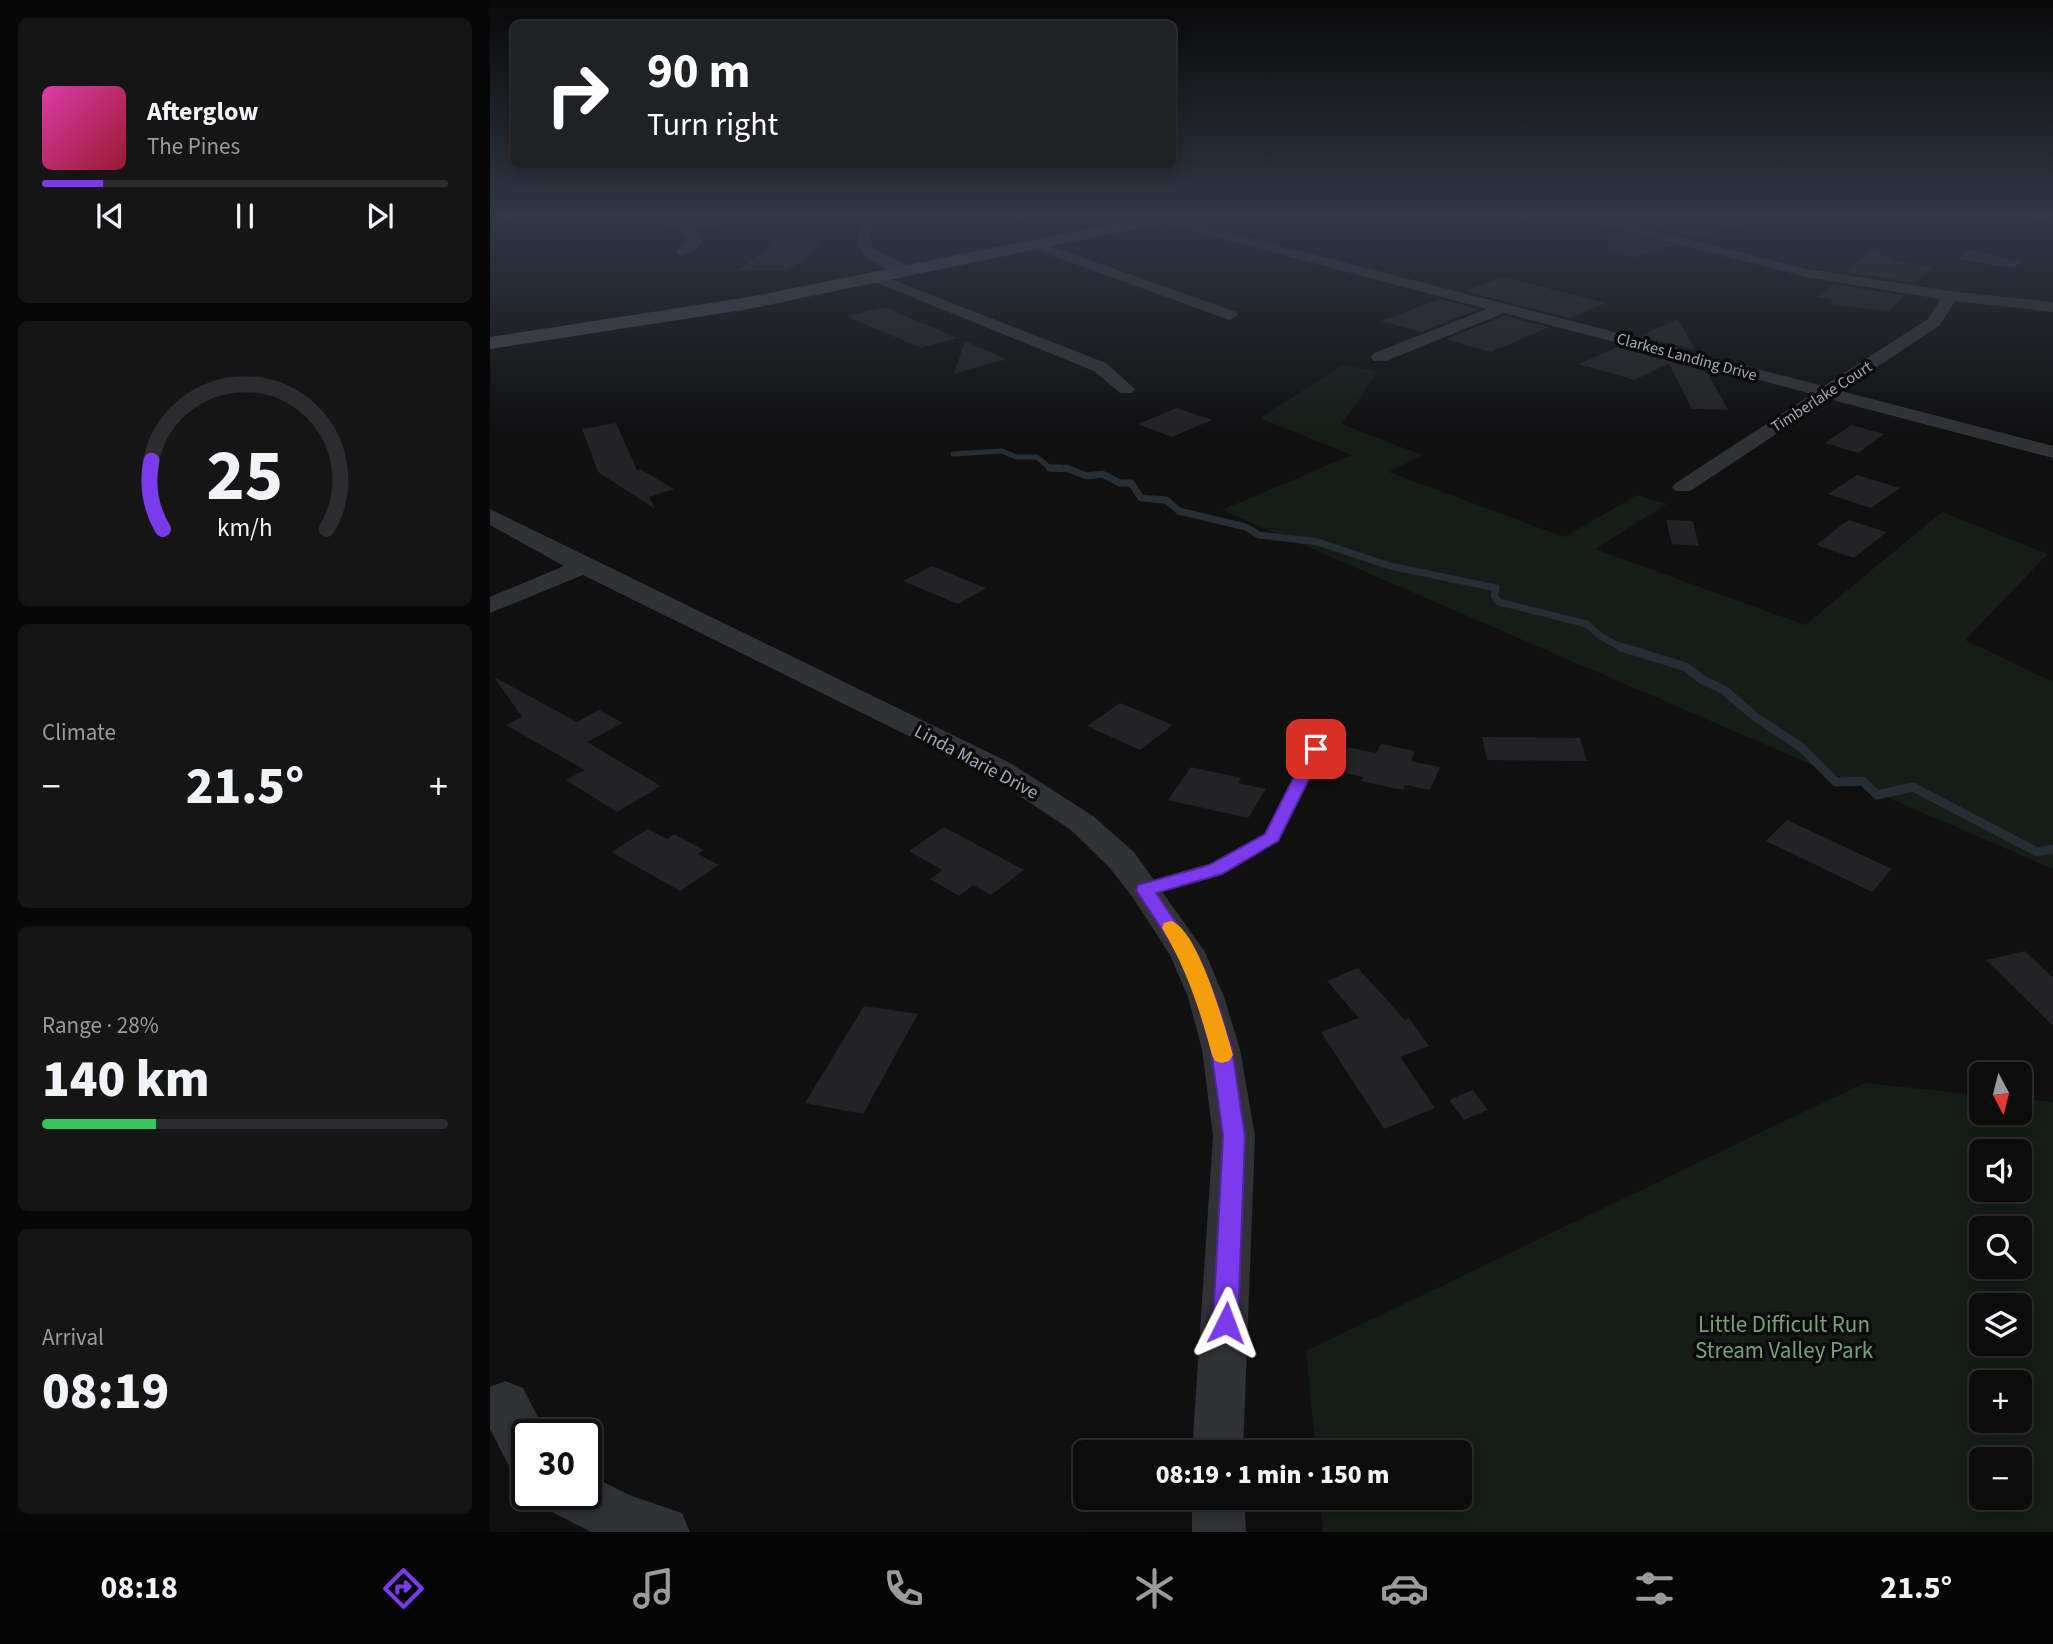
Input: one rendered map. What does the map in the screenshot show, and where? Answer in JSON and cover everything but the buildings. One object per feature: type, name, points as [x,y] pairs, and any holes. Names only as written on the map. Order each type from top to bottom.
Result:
[{"type":"main road","points":[[490,343],[711,309],[812,289]]},
{"type":"street","points":[[907,289],[1100,367],[1126,389]]},
{"type":"street","points":[[1158,289],[1230,316]]},
{"type":"street","name":"Clarkes Landing Drive","points":[[1433,289],[2053,452]]},
{"type":"street","points":[[1909,289],[2053,307]]},
{"type":"street","name":"Timberlake Court","points":[[1683,486],[1934,322],[1950,296]]},
{"type":"street","points":[[1380,357],[1503,308]]},
{"type":"street","name":"Linda Marie Drive","points":[[490,516],[584,566],[999,769],[1082,823],[1122,860],[1187,952],[1206,998],[1221,1049],[1234,1136],[1219,1440]]},
{"type":"street","points":[[490,606],[584,566]]},
{"type":"street","points":[[602,1510],[620,1520],[663,1532]]},
{"type":"street","points":[[1218,1510],[1219,1532]]},
{"type":"lane","points":[[1145,890],[1215,869],[1272,837],[1316,749]]},
{"type":"green space","points":[[1343,365],[1378,371],[1342,424],[1422,455],[1389,472],[1564,537],[1637,495],[1667,504],[1595,549],[1805,625],[1942,512],[2048,554],[1965,640],[2053,682],[2053,869],[1222,510],[1352,455],[1260,418]]},
{"type":"green space","name":"Little Difficult Run Stream Valley Park","points":[[1864,1083],[1969,1094],[1969,1125],[2032,1125],[2032,1100],[2053,1102],[2053,1532],[1323,1532],[1321,1510],[1472,1510],[1472,1440],[1315,1440],[1306,1351]]},
{"type":"waterway","points":[[953,454],[1002,451],[1016,457],[1037,457],[1051,469],[1071,470]]},
{"type":"waterway","points":[[1050,468],[1061,468]]},
{"type":"waterway","points":[[1066,468],[1087,476],[1102,474],[1120,483],[1131,483],[1141,498],[1166,500],[1179,511],[1246,527],[1259,535],[1318,542],[1390,566],[1496,588],[1494,596],[1499,602],[1587,624],[1600,636],[1624,649]]},
{"type":"waterway","points":[[1621,647],[1686,667],[1701,679],[1724,690],[1754,716],[1801,747],[1836,782],[1863,781],[1877,795],[1913,787],[2037,852],[2053,849]]},
{"type":"slow traffic","points":[[1171,928],[1187,952],[1206,998],[1222,1055]]},
{"type":"route","points":[[1226,1323],[1234,1136],[1221,1049],[1206,998],[1187,952],[1145,890],[1215,869],[1272,837],[1316,749]]}]
